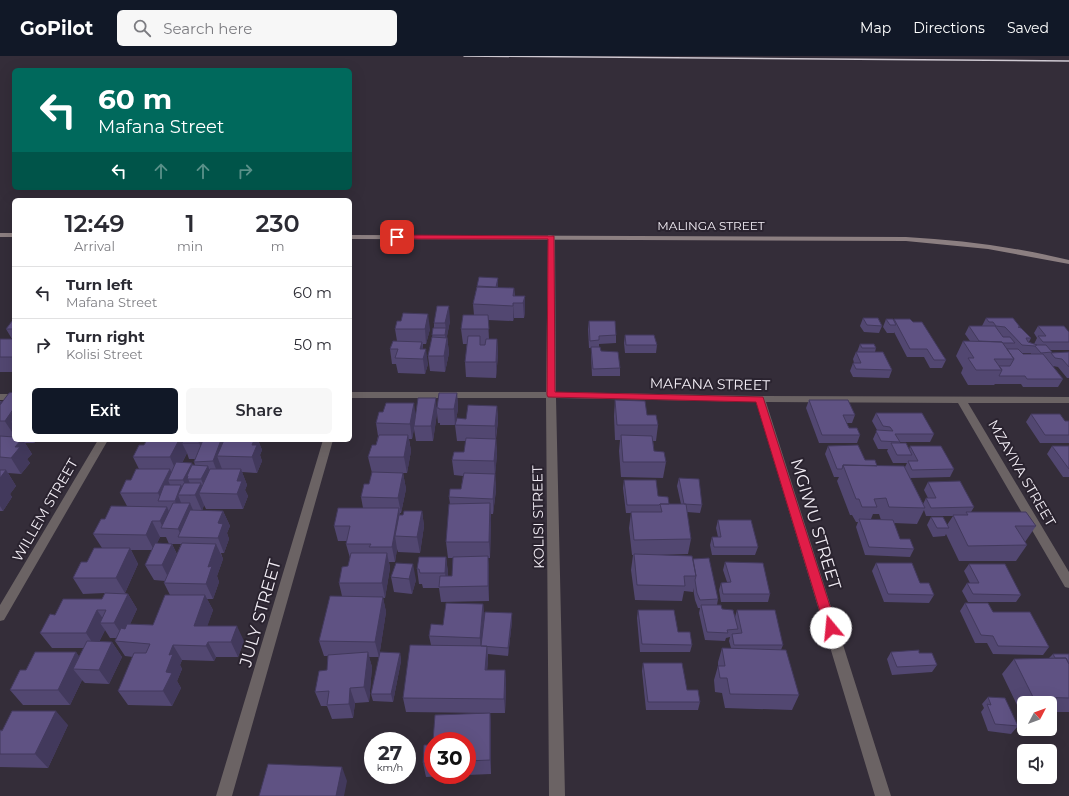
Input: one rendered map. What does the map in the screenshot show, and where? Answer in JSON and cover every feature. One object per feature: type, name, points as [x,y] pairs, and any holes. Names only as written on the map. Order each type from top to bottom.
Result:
[{"type":"street","points":[[0,235],[12,235]]},
{"type":"street","name":"MALINGA STREET","points":[[352,236],[906,239],[1015,250],[1069,262]]},
{"type":"street","name":"KOLISI STREET","points":[[551,237],[551,395],[557,796]]},
{"type":"street","name":"MAFANA STREET","points":[[352,395],[551,395],[760,399],[1069,400]]},
{"type":"street","points":[[0,397],[12,397]]},
{"type":"street","name":"MGIWU STREET","points":[[760,399],[883,796]]},
{"type":"street","name":"MZAYIYA STREET","points":[[961,400],[1069,583]]},
{"type":"street","name":"WILLEM STREET","points":[[0,616],[102,442]]},
{"type":"street","name":"JULY STREET","points":[[224,796],[327,442]]},
{"type":"building","points":[[479,277],[498,278],[496,287],[477,286]]},
{"type":"building","points":[[477,287],[514,288],[513,296],[525,296],[523,303],[513,303],[513,306],[473,304]]},
{"type":"building","points":[[437,306],[449,306],[445,323],[434,323]]},
{"type":"building","points":[[403,313],[428,314],[425,329],[395,329],[397,321],[401,321]]},
{"type":"building","points":[[463,315],[488,315],[489,329],[461,329]]},
{"type":"building","points":[[863,318],[878,318],[882,326],[867,325]]},
{"type":"building","points":[[986,318],[1013,318],[1020,327],[1018,327],[1031,338],[1026,338],[1028,342],[1037,345],[1046,345],[1052,352],[1041,353],[1035,346],[1022,345],[1005,327],[996,326],[993,322],[989,322]]},
{"type":"building","points":[[886,319],[893,319],[896,325],[890,325]]},
{"type":"building","points":[[894,319],[910,319],[913,322],[922,322],[946,360],[934,360],[927,349],[910,349]]},
{"type":"building","points":[[12,321],[12,329],[6,329]]},
{"type":"building","points":[[589,321],[615,321],[616,335],[599,336],[599,340],[590,341]]},
{"type":"building","points":[[969,326],[995,326],[1003,337],[1010,337],[1015,343],[979,341]]},
{"type":"building","points":[[1038,326],[1064,326],[1069,332],[1069,342],[1043,342],[1038,336],[1046,336]]},
{"type":"building","points":[[433,328],[446,328],[445,335],[432,335]]},
{"type":"building","points":[[625,335],[654,335],[657,345],[626,345]]},
{"type":"building","points":[[468,336],[480,336],[480,345],[485,345],[486,339],[497,339],[496,362],[465,362]]},
{"type":"building","points":[[432,337],[447,338],[444,356],[428,356]]},
{"type":"building","points":[[0,339],[12,339],[12,357],[0,357]]},
{"type":"building","points":[[393,341],[422,342],[420,349],[426,349],[423,359],[395,358],[398,349],[390,349]]},
{"type":"building","points":[[963,341],[1002,342],[1014,359],[994,359],[1002,370],[976,370],[968,358],[974,358]]},
{"type":"building","points":[[860,344],[874,344],[876,348],[862,348]]},
{"type":"building","points":[[591,347],[600,347],[601,351],[618,352],[620,368],[593,369]]},
{"type":"building","points":[[1007,349],[1018,349],[1023,354],[1043,354],[1063,379],[1027,379],[1025,376],[999,376],[1002,370],[999,366],[1010,366],[1014,359]]},
{"type":"building","points":[[856,352],[883,352],[892,370],[856,369],[853,363],[861,363]]},
{"type":"building","points":[[1069,352],[1069,367],[1062,359],[1055,358],[1051,353]]},
{"type":"building","points":[[12,392],[12,411],[5,421],[0,421],[0,405],[9,393]]},
{"type":"building","points":[[439,393],[457,393],[454,409],[437,408]]},
{"type":"building","points":[[418,398],[436,398],[431,426],[414,426]]},
{"type":"building","points":[[615,400],[645,401],[647,415],[656,415],[658,425],[617,425]]},
{"type":"building","points":[[809,400],[848,400],[855,415],[843,415],[849,428],[857,428],[860,435],[822,435]]},
{"type":"building","points":[[386,403],[414,403],[410,424],[376,423],[379,412],[383,412]]},
{"type":"building","points":[[468,405],[497,406],[495,426],[455,425],[457,418],[466,419]]},
{"type":"building","points":[[876,413],[922,413],[934,434],[895,434],[900,442],[881,441],[876,431],[877,430],[893,431],[890,427],[883,426]]},
{"type":"building","points":[[1031,414],[1060,414],[1065,421],[1069,421],[1069,435],[1045,435]]},
{"type":"building","points":[[379,435],[408,435],[404,457],[368,457],[372,445],[376,445]]},
{"type":"building","points":[[621,435],[652,436],[654,451],[664,452],[666,462],[623,462]]},
{"type":"building","points":[[0,436],[12,437],[12,442],[19,442],[15,447],[20,447],[11,458],[0,457]]},
{"type":"building","points":[[466,438],[496,439],[494,461],[452,460],[454,452],[464,452]]},
{"type":"building","points":[[146,442],[178,442],[170,457],[133,457],[139,445],[144,445]]},
{"type":"building","points":[[183,442],[199,442],[199,443],[182,443]]},
{"type":"building","points":[[202,442],[220,442],[213,461],[194,462]]},
{"type":"building","points":[[223,442],[253,442],[252,445],[257,445],[252,457],[217,456]]},
{"type":"building","points":[[891,443],[906,443],[912,455],[897,455]]},
{"type":"building","points":[[858,445],[865,460],[875,460],[877,466],[843,465],[842,469],[837,469],[828,446]]},
{"type":"building","points":[[910,446],[941,446],[954,469],[912,470],[908,461],[918,461]]},
{"type":"building","points":[[1052,446],[1069,446],[1069,469]]},
{"type":"building","points":[[176,462],[192,463],[183,480],[168,480]]},
{"type":"building","points":[[192,465],[208,466],[201,479],[187,479]]},
{"type":"building","points":[[843,465],[904,466],[925,508],[889,507],[886,498],[874,499],[877,507],[862,507],[859,499],[856,499]]},
{"type":"building","points":[[136,469],[170,469],[158,493],[120,493],[126,480],[131,480]]},
{"type":"building","points":[[210,469],[241,469],[237,481],[242,481],[237,494],[199,493]]},
{"type":"building","points":[[0,470],[6,470],[0,478]]},
{"type":"building","points":[[372,472],[403,473],[398,498],[361,497],[364,484],[369,484]]},
{"type":"building","points":[[464,473],[495,474],[493,499],[449,497],[450,489],[461,489]]},
{"type":"building","points":[[679,478],[699,479],[702,505],[684,504]]},
{"type":"building","points":[[624,480],[656,480],[658,496],[668,497],[669,504],[627,505]]},
{"type":"building","points":[[960,481],[974,507],[931,508],[926,498],[936,498],[928,482]]},
{"type":"building","points":[[184,483],[201,483],[195,495],[178,495]]},
{"type":"building","points":[[164,485],[181,485],[175,501],[158,501]]},
{"type":"building","points":[[173,503],[190,503],[178,529],[161,528]]},
{"type":"building","points":[[490,503],[489,542],[446,542],[449,504]]},
{"type":"building","points":[[660,504],[686,504],[691,539],[634,540],[631,512],[662,512]]},
{"type":"building","points":[[111,506],[167,507],[160,521],[152,521],[146,535],[93,534],[101,519],[105,519]]},
{"type":"building","points":[[338,508],[399,508],[392,547],[369,547],[371,544],[346,544],[350,526],[334,526]]},
{"type":"building","points":[[190,510],[223,511],[218,523],[223,524],[218,538],[178,537]]},
{"type":"building","points":[[404,511],[422,511],[417,537],[395,536],[399,515],[403,515]]},
{"type":"building","points":[[966,512],[1026,512],[1036,526],[1015,526],[1027,545],[968,546],[953,515],[968,515]]},
{"type":"building","points":[[931,517],[943,517],[949,528],[937,528]]},
{"type":"building","points":[[859,519],[893,520],[900,539],[910,539],[914,549],[869,547]]},
{"type":"building","points":[[718,520],[751,520],[758,547],[714,547],[712,537],[721,537]]},
{"type":"building","points":[[155,543],[172,544],[162,565],[145,565]]},
{"type":"building","points":[[182,543],[216,544],[208,567],[212,566],[206,584],[164,583]]},
{"type":"building","points":[[94,548],[130,548],[116,578],[73,578],[81,562],[87,562]]},
{"type":"building","points":[[351,553],[387,553],[382,583],[339,583],[342,567],[348,566]]},
{"type":"building","points":[[634,554],[692,556],[696,576],[684,576],[685,586],[637,585]]},
{"type":"building","points":[[488,556],[488,586],[439,587],[440,576],[452,576],[453,557]]},
{"type":"building","points":[[419,557],[446,557],[445,573],[420,573],[419,569],[417,569]]},
{"type":"building","points":[[709,558],[718,599],[700,600],[697,593],[693,559]]},
{"type":"building","points":[[725,562],[763,563],[770,594],[723,594],[721,583],[731,582]]},
{"type":"building","points":[[396,563],[413,564],[409,579],[391,577]]},
{"type":"building","points":[[876,563],[912,563],[920,583],[929,583],[934,595],[888,594]]},
{"type":"building","points":[[969,564],[1005,564],[1021,595],[973,594],[967,583],[979,583]]},
{"type":"building","points":[[105,593],[128,594],[114,623],[100,623],[106,610],[97,610],[86,633],[40,633],[50,614],[55,615],[63,599],[102,599]]},
{"type":"building","points":[[165,595],[205,595],[194,626],[237,626],[231,642],[208,642],[206,646],[173,645],[169,655],[173,654],[166,672],[172,673],[163,691],[118,691],[134,653],[146,653],[150,644],[115,641],[121,628],[125,629],[127,624],[153,625]]},
{"type":"building","points":[[330,596],[383,597],[375,642],[319,641]]},
{"type":"building","points":[[446,603],[483,604],[480,638],[429,636],[431,624],[443,625]]},
{"type":"building","points":[[965,603],[988,603],[993,612],[1030,612],[1049,647],[998,646],[993,636],[981,635]]},
{"type":"building","points":[[701,605],[721,605],[722,609],[733,610],[738,629],[727,630],[728,633],[707,632]]},
{"type":"building","points":[[638,610],[674,610],[678,632],[690,632],[692,645],[642,644]]},
{"type":"building","points":[[737,610],[775,610],[783,645],[734,645],[732,634],[742,633]]},
{"type":"building","points":[[485,612],[512,613],[508,648],[481,646]]},
{"type":"building","points":[[87,641],[112,642],[99,670],[73,669]]},
{"type":"building","points":[[410,645],[487,646],[485,670],[505,670],[504,699],[403,698]]},
{"type":"building","points":[[722,648],[786,650],[799,695],[730,694],[727,678],[720,678],[718,666],[725,666]]},
{"type":"building","points":[[919,650],[919,653],[932,653],[937,665],[897,667],[891,652]]},
{"type":"building","points":[[35,652],[76,652],[58,690],[10,690],[20,670],[26,670]]},
{"type":"building","points":[[368,652],[364,687],[350,688],[349,704],[327,705],[329,691],[315,692],[319,671],[327,670],[328,655]]},
{"type":"building","points":[[380,652],[400,653],[391,694],[371,694]]},
{"type":"building","points":[[1053,654],[1069,654],[1069,664],[1066,658],[1055,658]]},
{"type":"building","points":[[1066,658],[1069,664],[1069,698],[1057,698],[1057,696],[1032,696],[1014,659]]},
{"type":"building","points":[[643,663],[682,663],[687,690],[698,690],[700,702],[648,702]]},
{"type":"building","points":[[988,697],[1005,698],[1017,726],[995,724],[987,704],[991,705]]},
{"type":"building","points":[[12,711],[56,711],[35,754],[0,754],[0,730],[2,731]]},
{"type":"building","points":[[490,713],[490,760],[476,761],[476,732],[434,732],[435,715]]},
{"type":"building","points":[[268,764],[342,767],[336,796],[259,796]]},
{"type":"railway","points":[[464,56],[1069,61]]},
{"type":"route","points":[[397,237],[551,237],[551,395],[760,399],[831,628]]}]
